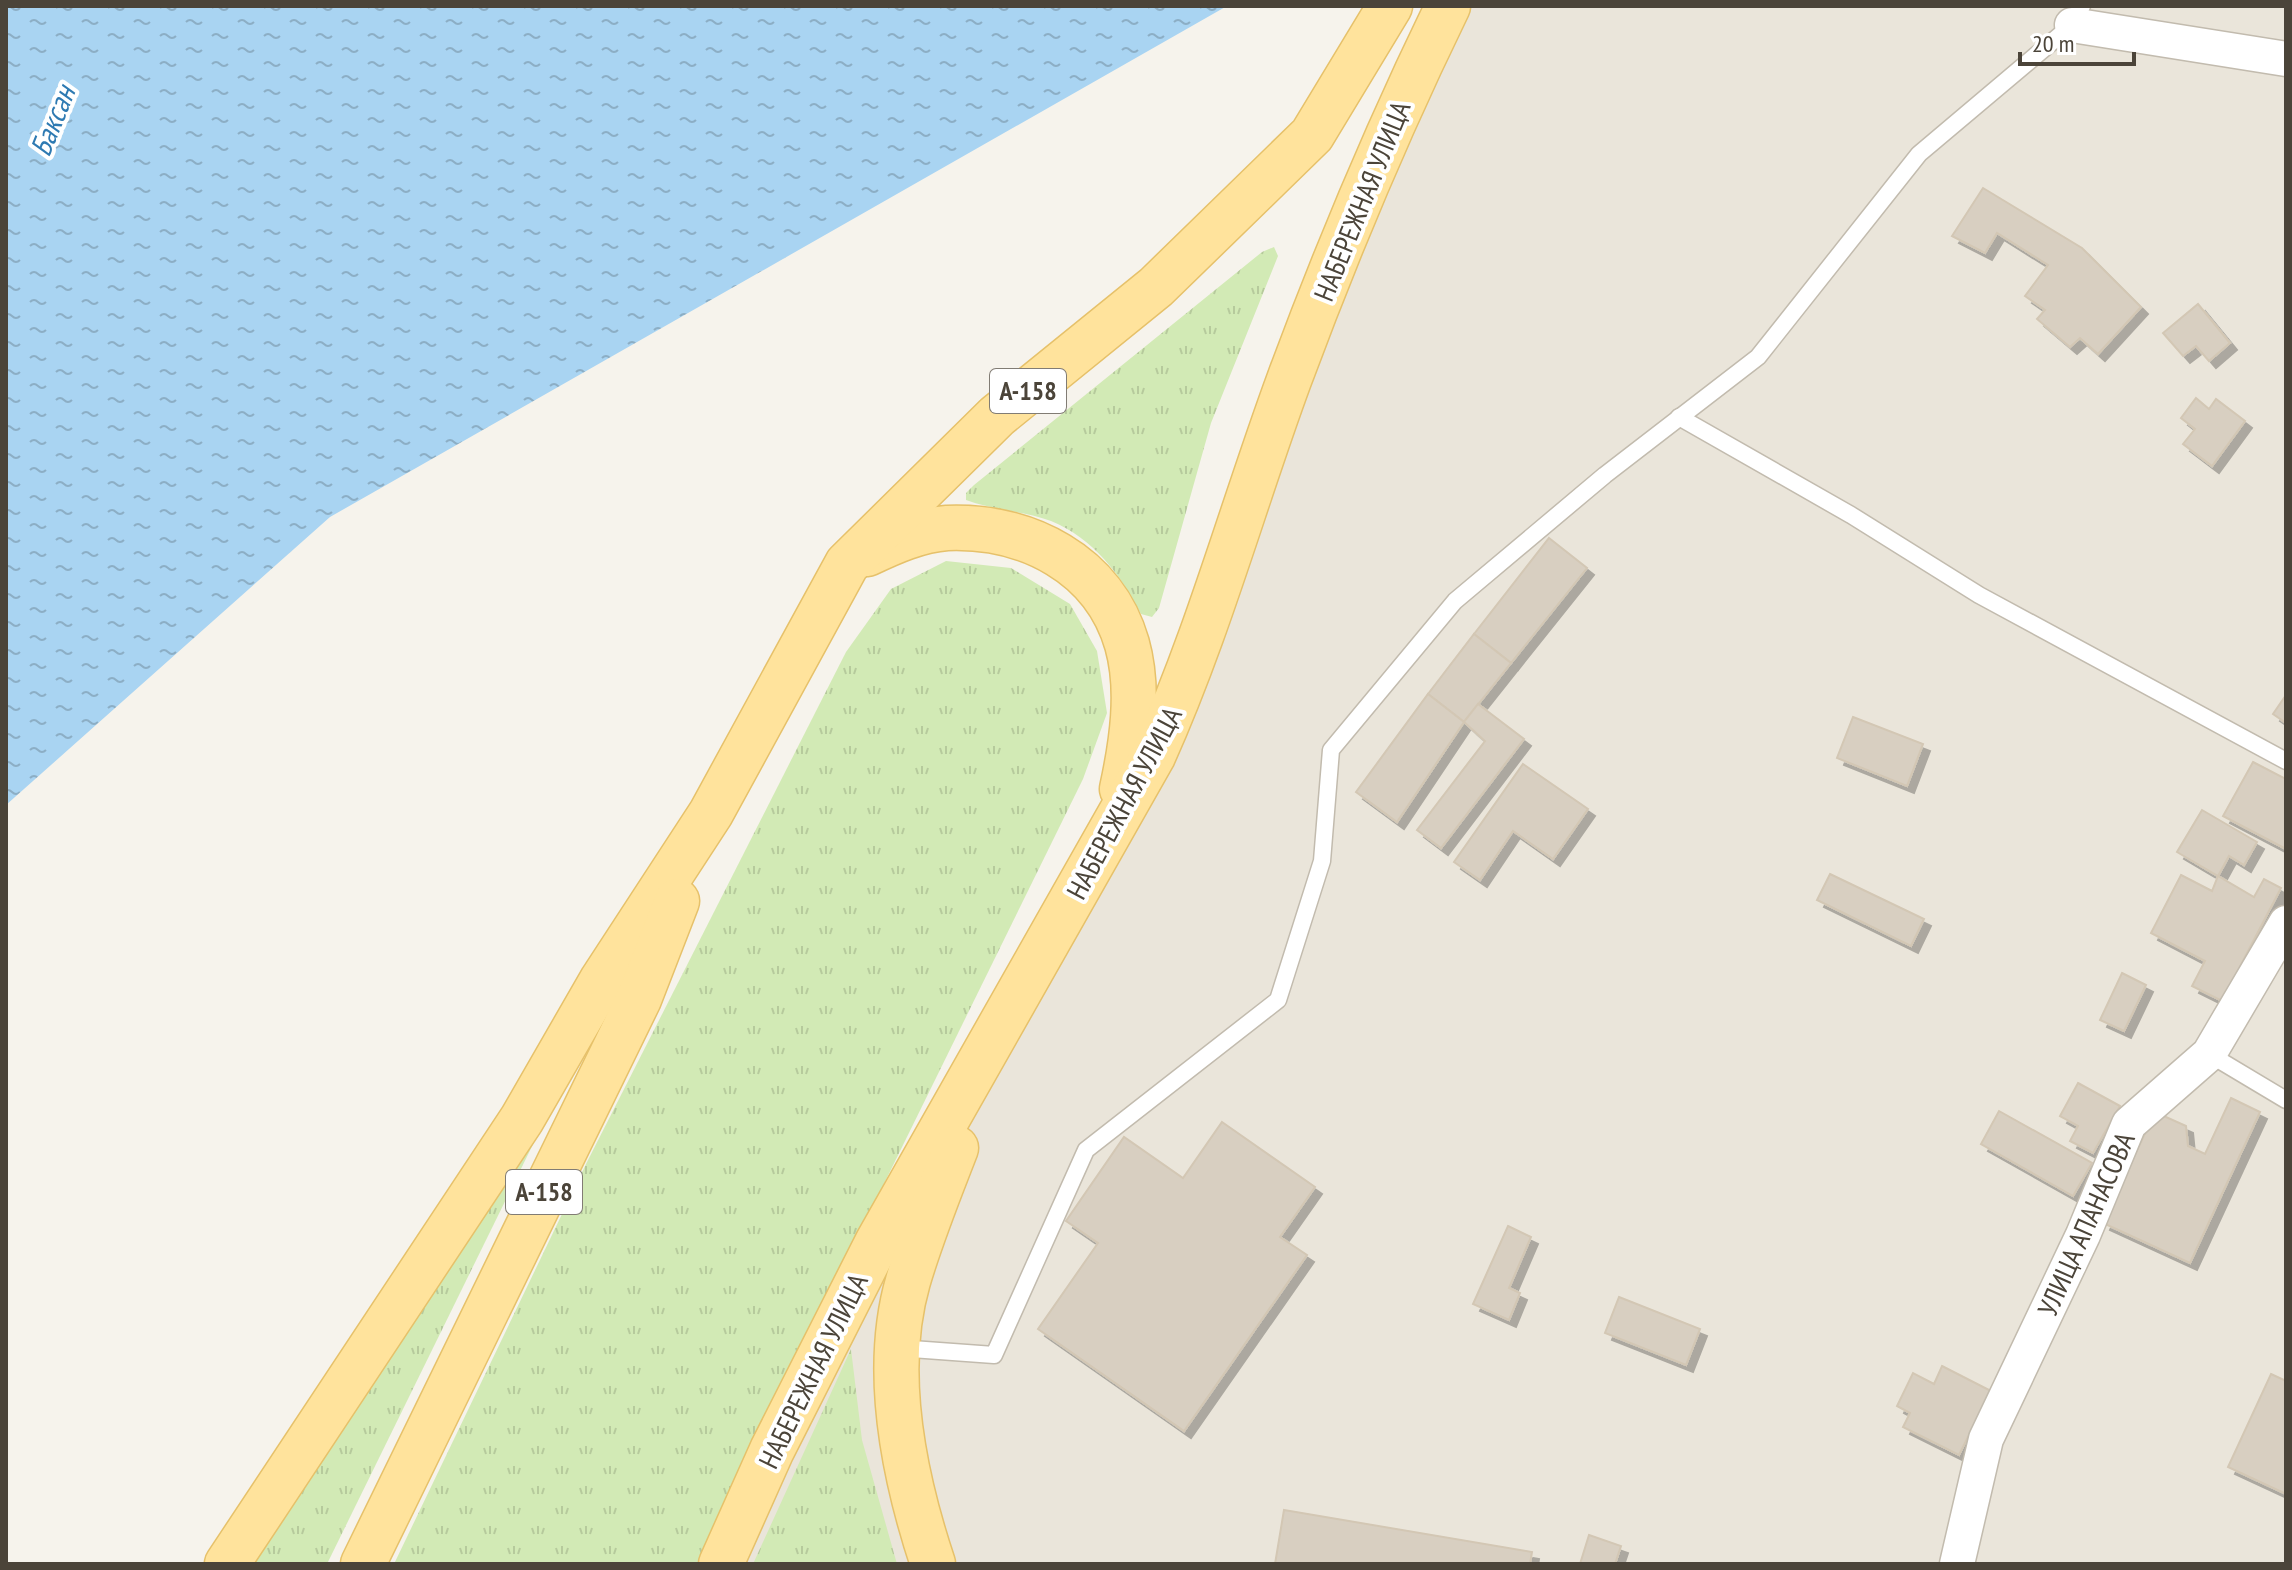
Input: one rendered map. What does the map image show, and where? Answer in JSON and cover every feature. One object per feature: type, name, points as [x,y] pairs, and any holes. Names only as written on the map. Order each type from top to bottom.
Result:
[{"type":"main road","name":"А-158","points":[[363,1564],[639,999],[711,813],[847,564],[997,416],[1156,287],[1312,135],[1390,6]]},
{"type":"main road","name":"НАБЕРЕЖНАЯ УЛИЦА","points":[[721,1564],[772,1450],[878,1241],[1115,826],[1189,675],[1289,379],[1399,108],[1448,6]]},
{"type":"main road","points":[[847,564],[899,539],[946,528],[992,531],[1036,541],[1077,564],[1111,604],[1127,644],[1133,691],[1129,753],[1115,826]]},
{"type":"main road","points":[[227,1564],[522,1119],[602,980],[711,813]]},
{"type":"main road","points":[[933,1564],[917,1515],[902,1432],[897,1348],[907,1283],[1003,1024]]},
{"type":"street","points":[[2077,16],[2286,59]]},
{"type":"street","name":"УЛИЦА АПАНАСОВА","points":[[1957,1564],[1986,1439],[2083,1235],[2129,1124],[2209,1054],[2286,923]]},
{"type":"lane","points":[[897,1348],[994,1355],[1086,1150],[1278,1000],[1322,861],[1331,750],[1455,601],[1679,417],[1758,357],[1919,154],[2077,16]]},
{"type":"lane","points":[[1679,417],[1851,515],[1979,595],[2286,761]]},
{"type":"lane","points":[[2209,1054],[2286,1100]]},
{"type":"shaded area","points":[[1448,6],[2286,6],[2286,1564],[721,1564],[1115,826]]},
{"type":"green space","points":[[1274,247],[1278,256],[1211,423],[1159,608],[1152,617],[1141,614],[1104,559],[1066,529],[1041,518],[966,500],[966,493],[974,485],[1262,252]]},
{"type":"green space","points":[[946,561],[1011,568],[1070,604],[1097,651],[1107,713],[1083,779],[697,1564],[394,1564],[587,1162],[846,652],[891,589]]},
{"type":"green space","points":[[542,1126],[327,1564],[247,1564]]},
{"type":"green space","points":[[851,1349],[862,1440],[897,1564],[753,1564]]},
{"type":"water","name":"Баксан","points":[[6,6],[1227,6],[330,517],[6,805]]},
{"type":"building","points":[[1983,188],[2082,248],[2141,307],[2098,354],[2080,338],[2070,347],[2037,319],[2045,310],[2025,296],[2048,265],[1997,233],[1985,253],[1952,236]]},
{"type":"building","points":[[2198,304],[2230,343],[2209,361],[2196,346],[2183,356],[2163,333]]},
{"type":"building","points":[[2196,398],[2209,409],[2216,399],[2245,421],[2212,466],[2183,444],[2195,429],[2181,418]]},
{"type":"building","points":[[1549,538],[1587,568],[1511,663],[1474,634]]},
{"type":"building","points":[[1474,634],[1511,663],[1464,722],[1428,694]]},
{"type":"building","points":[[1428,694],[1464,722],[1397,822],[1356,792]]},
{"type":"building","points":[[2286,695],[2286,723],[2273,714]]},
{"type":"building","points":[[1478,704],[1524,739],[1441,848],[1417,830],[1485,741],[1464,722]]},
{"type":"building","points":[[1853,717],[1923,744],[1907,786],[1837,758]]},
{"type":"building","points":[[2253,762],[2286,779],[2286,849],[2223,816]]},
{"type":"building","points":[[1523,764],[1588,809],[1553,859],[1513,831],[1480,880],[1454,862]]},
{"type":"building","points":[[2202,810],[2257,842],[2244,865],[2229,856],[2218,876],[2177,852]]},
{"type":"building","points":[[1830,874],[1924,919],[1911,946],[1817,900]]},
{"type":"building","points":[[2181,875],[2212,891],[2218,876],[2254,897],[2264,879],[2281,888],[2222,1001],[2192,986],[2205,961],[2151,933]]},
{"type":"building","points":[[2122,973],[2146,985],[2124,1031],[2100,1020]]},
{"type":"building","points":[[2078,1083],[2120,1106],[2093,1153],[2070,1141],[2078,1126],[2060,1116]]},
{"type":"building","points":[[2231,1098],[2260,1112],[2190,1263],[2103,1223],[2155,1112],[2186,1126],[2188,1146],[2205,1154]]},
{"type":"building","points":[[1999,1111],[2092,1163],[2073,1196],[1981,1144]]},
{"type":"building","points":[[1222,1122],[1315,1187],[1280,1237],[1307,1255],[1184,1431],[1038,1329],[1098,1243],[1066,1221],[1124,1137],[1183,1178]]},
{"type":"building","points":[[1508,1226],[1531,1237],[1509,1288],[1520,1293],[1509,1320],[1473,1304]]},
{"type":"building","points":[[1619,1297],[1700,1329],[1686,1365],[1605,1333]]},
{"type":"building","points":[[1942,1366],[1991,1391],[1959,1455],[1903,1427],[1910,1413],[1897,1406],[1913,1373],[1934,1384]]},
{"type":"building","points":[[2271,1374],[2286,1381],[2286,1494],[2228,1467]]},
{"type":"building","points":[[1284,1510],[1532,1552],[1530,1564],[1275,1564]]},
{"type":"building","points":[[1589,1535],[1621,1546],[1615,1564],[1580,1564]]}]
